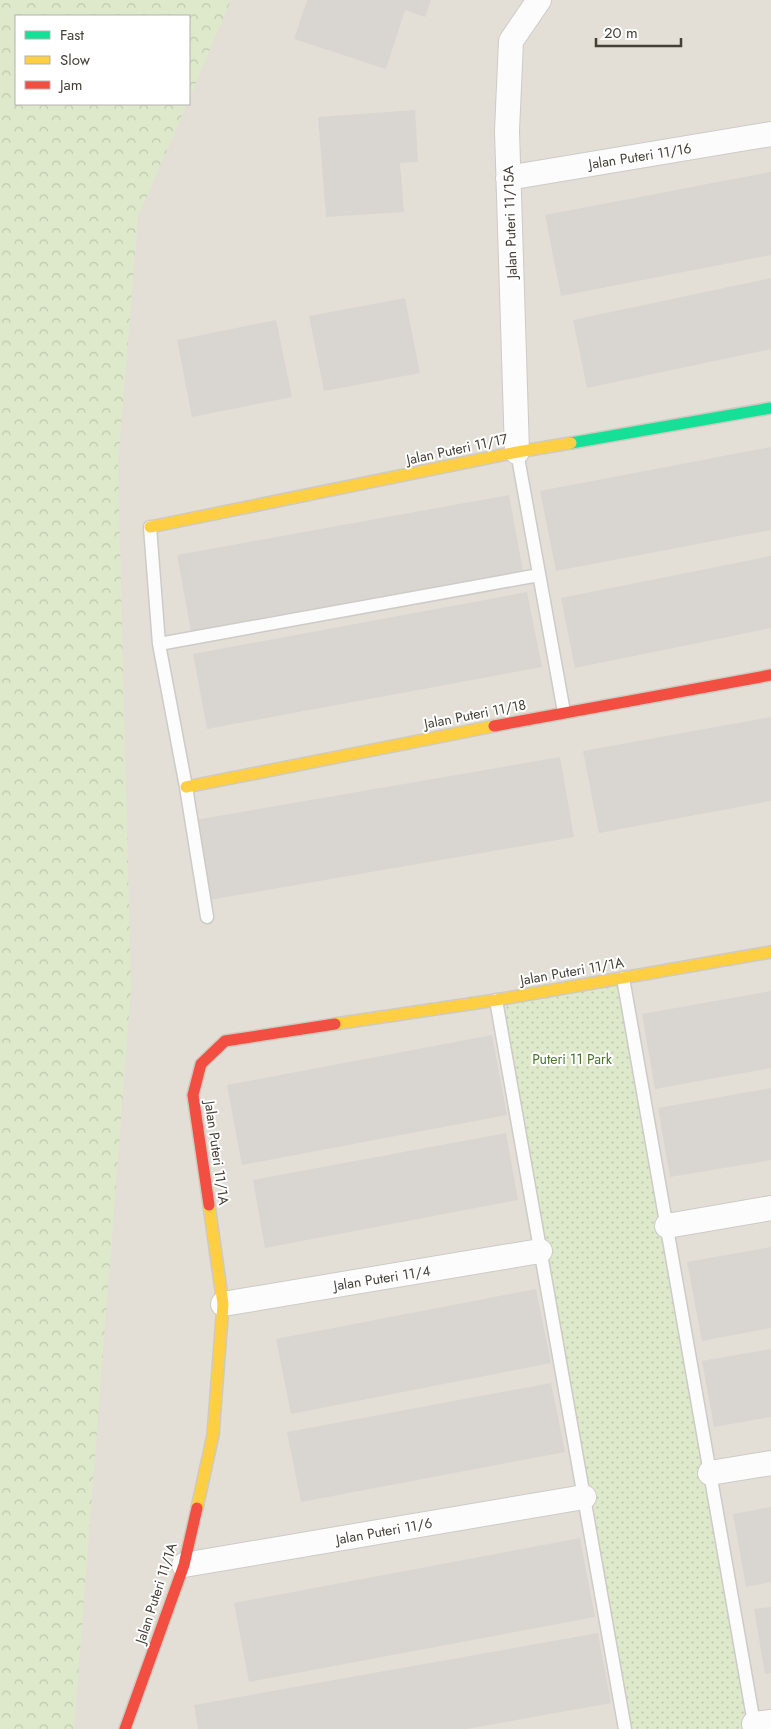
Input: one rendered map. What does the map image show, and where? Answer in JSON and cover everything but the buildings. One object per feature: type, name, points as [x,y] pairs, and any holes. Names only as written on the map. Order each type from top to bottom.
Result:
[{"type":"street","name":"Jalan Puteri 11/15A","points":[[517,452],[507,131],[511,41],[539,0]]},
{"type":"street","name":"Jalan Puteri 11/16","points":[[508,178],[771,134]]},
{"type":"street","name":"Jalan Puteri 11/17","points":[[150,527],[517,452],[771,408]]},
{"type":"street","name":"Jalan Puteri 11/18","points":[[186,787],[564,712],[771,675]]},
{"type":"street","name":"Jalan Puteri 11/1A","points":[[125,1729],[184,1566],[213,1435],[223,1304],[193,1095],[201,1064],[226,1041],[496,1000],[771,952]]},
{"type":"street","points":[[667,1226],[771,1208]]},
{"type":"street","name":"Jalan Puteri 11/4","points":[[223,1304],[540,1251]]},
{"type":"street","points":[[710,1473],[771,1463]]},
{"type":"street","name":"Jalan Puteri 11/6","points":[[184,1566],[584,1497]]},
{"type":"lane","points":[[517,452],[564,712]]},
{"type":"lane","points":[[150,527],[159,644],[186,787],[207,917]]},
{"type":"lane","points":[[159,644],[539,575]]},
{"type":"lane","points":[[622,978],[710,1473],[760,1725]]},
{"type":"lane","points":[[496,1000],[625,1729]]},
{"type":"shaded area","points":[[188,0],[771,0],[771,1729],[71,1729],[122,105],[190,105],[190,15],[188,15]]},
{"type":"green space","points":[[0,0],[231,0],[190,97],[190,15],[15,15],[15,105],[187,105],[138,217],[118,465],[131,989],[74,1729],[0,1729]]},
{"type":"green space","name":"Puteri 11 Park","points":[[623,978],[755,1729],[626,1729],[496,1000]]},
{"type":"traffic: fast","points":[[571,443],[771,408]]},
{"type":"traffic: slow","points":[[150,527],[517,452],[571,443]]},
{"type":"traffic: slow","points":[[186,787],[494,726]]},
{"type":"traffic: slow","points":[[335,1024],[496,1000],[771,952]]},
{"type":"traffic: slow","points":[[197,1508],[213,1435],[223,1304],[209,1205]]},
{"type":"traffic: jam","points":[[494,726],[771,675]]},
{"type":"traffic: jam","points":[[209,1205],[193,1095],[201,1064],[225,1041],[335,1024]]},
{"type":"traffic: jam","points":[[125,1729],[184,1565],[197,1508]]}]
